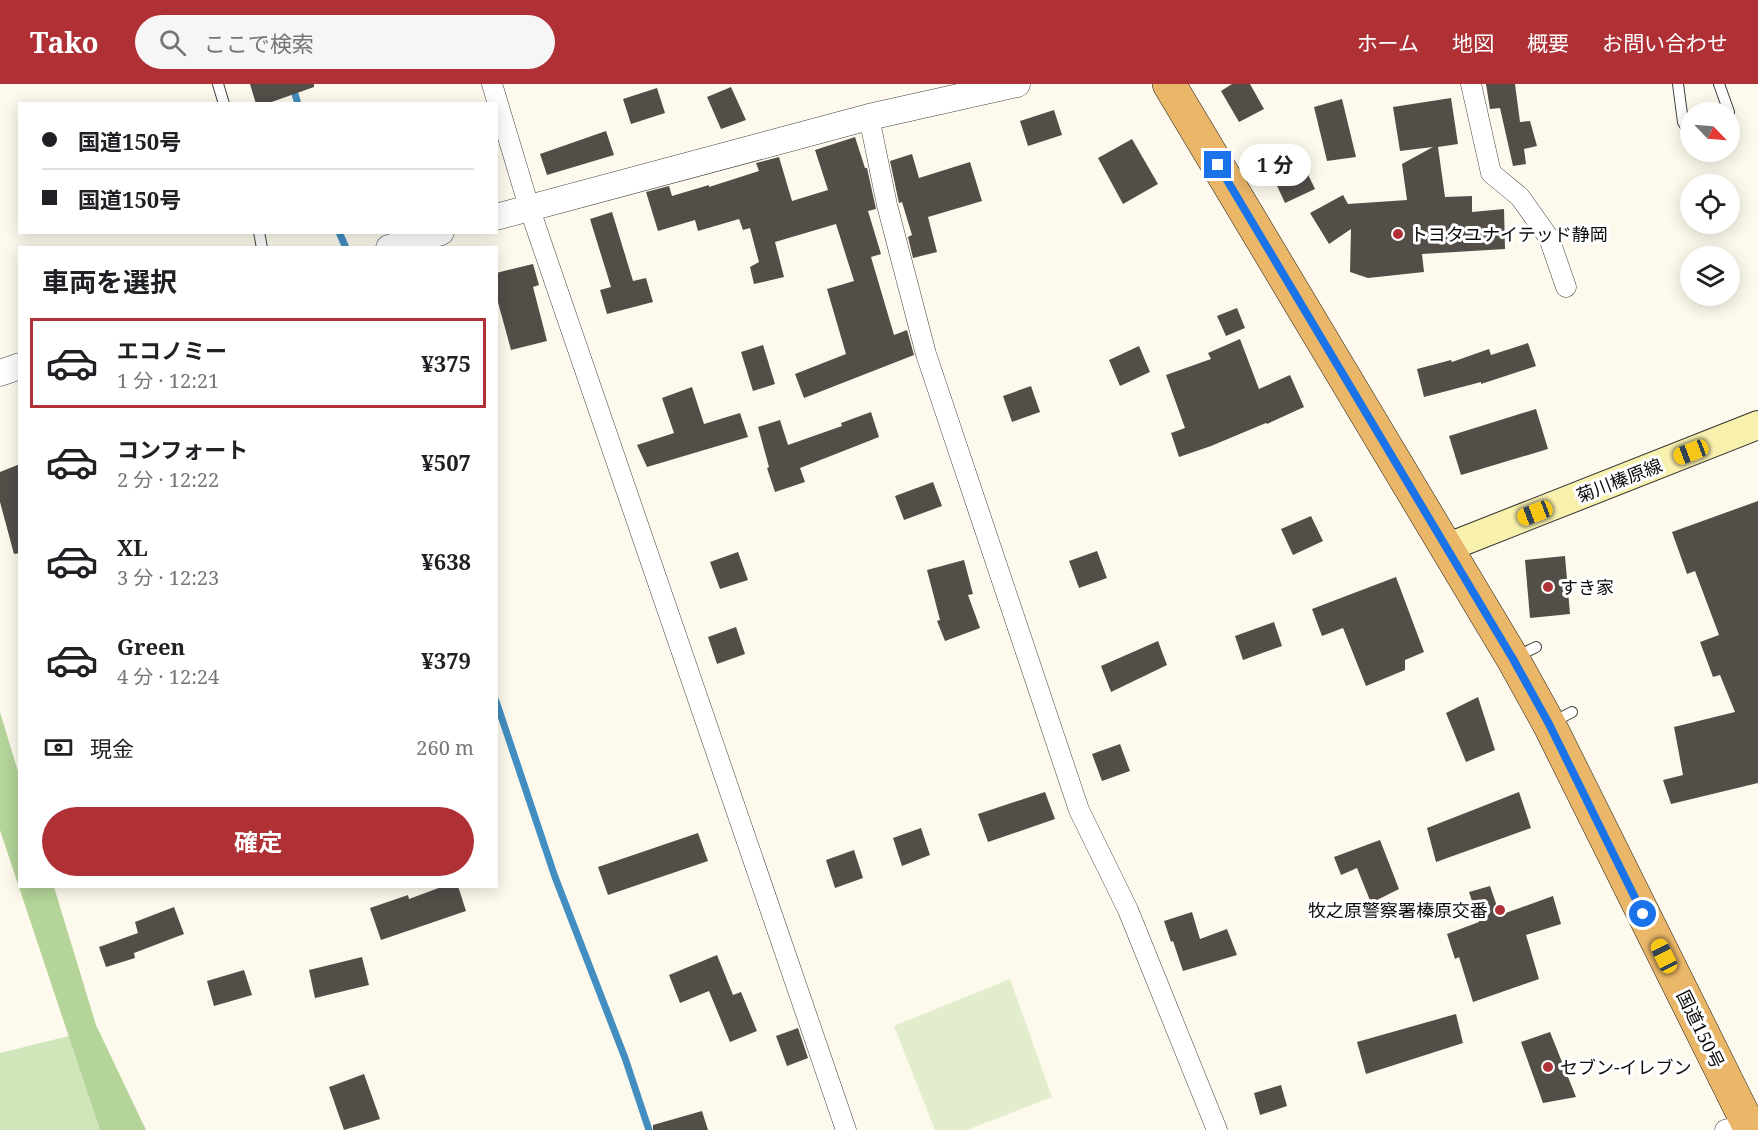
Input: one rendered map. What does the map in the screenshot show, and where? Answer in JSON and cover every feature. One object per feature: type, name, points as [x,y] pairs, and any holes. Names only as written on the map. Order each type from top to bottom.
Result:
[{"type":"highway","name":"国道150号","points":[[1169,84],[1446,548],[1524,653],[1560,718],[1746,1126]]},
{"type":"main road","name":"菊川榛原線","points":[[1446,548],[1758,425]]},
{"type":"street","points":[[492,84],[497,102]]},
{"type":"street","points":[[498,216],[868,117],[1017,84]]},
{"type":"street","points":[[1471,84],[1491,173],[1520,197],[1549,238],[1566,287]]},
{"type":"street","points":[[498,104],[529,207],[846,1130]]},
{"type":"street","points":[[868,117],[887,205],[926,354],[1079,810],[1128,910],[1217,1130]]},
{"type":"street","points":[[396,246],[434,234]]},
{"type":"street","points":[[0,373],[18,367]]},
{"type":"lane","points":[[218,84],[223,102]]},
{"type":"lane","points":[[1678,84],[1680,102]]},
{"type":"lane","points":[[1719,84],[1725,102]]},
{"type":"green space","points":[[0,712],[18,772],[18,884],[0,830]]},
{"type":"green space","points":[[19,888],[54,888],[96,1025],[146,1130],[100,1130]]},
{"type":"green space","points":[[1010,979],[1052,1097],[967,1130],[935,1130],[894,1026]]},
{"type":"green space","points":[[69,1036],[100,1130],[0,1130],[0,1053]]},
{"type":"building","points":[[250,84],[314,84],[314,87],[272,102],[255,102]]},
{"type":"building","points":[[1232,84],[1250,84],[1264,109],[1239,122],[1221,91]]},
{"type":"building","points":[[1486,84],[1515,84],[1520,122],[1530,121],[1537,146],[1524,149],[1526,164],[1513,166],[1500,108],[1490,109]]},
{"type":"building","points":[[731,87],[746,120],[721,129],[707,97]]},
{"type":"building","points":[[657,88],[665,113],[631,124],[623,99]]},
{"type":"building","points":[[1451,98],[1458,144],[1438,147],[1445,197],[1472,196],[1472,212],[1504,209],[1505,249],[1422,254],[1424,272],[1368,278],[1350,272],[1351,229],[1329,244],[1310,213],[1343,195],[1348,204],[1407,200],[1402,164],[1433,147],[1400,151],[1393,107]]},
{"type":"building","points":[[1342,99],[1356,157],[1327,161],[1314,107]]},
{"type":"building","points":[[1054,110],[1062,135],[1028,146],[1020,121]]},
{"type":"building","points":[[606,131],[614,155],[547,175],[540,154]]},
{"type":"building","points":[[855,137],[865,168],[867,168],[876,209],[868,211],[881,254],[871,257],[894,335],[907,330],[914,355],[804,398],[795,374],[846,354],[827,289],[854,281],[836,224],[775,242],[784,277],[754,284],[750,267],[759,262],[750,228],[743,230],[739,219],[698,231],[695,220],[658,231],[646,192],[669,186],[672,196],[709,185],[709,187],[759,171],[756,163],[779,157],[792,201],[828,190],[815,150]]},
{"type":"building","points":[[1132,139],[1158,184],[1123,204],[1098,158]]},
{"type":"building","points":[[912,154],[919,178],[970,162],[982,201],[928,217],[937,252],[913,258],[908,237],[912,235],[902,202],[899,203],[890,161]]},
{"type":"building","points":[[1303,164],[1315,189],[1285,203],[1273,177]]},
{"type":"building","points":[[612,212],[633,281],[646,278],[653,302],[607,314],[600,290],[611,287],[590,219]]},
{"type":"building","points":[[533,264],[539,285],[533,287],[547,341],[511,350],[498,302],[498,273]]},
{"type":"building","points":[[1237,308],[1245,328],[1226,336],[1217,316]]},
{"type":"building","points":[[1240,339],[1259,389],[1290,375],[1304,407],[1267,424],[1179,457],[1171,433],[1185,428],[1166,375],[1211,359],[1208,353]]},
{"type":"building","points":[[1528,343],[1536,366],[1481,384],[1481,382],[1424,397],[1417,369],[1451,360],[1452,362],[1489,349],[1491,355]]},
{"type":"building","points":[[763,345],[775,384],[753,391],[741,352]]},
{"type":"building","points":[[1139,346],[1150,372],[1120,386],[1109,360]]},
{"type":"building","points":[[1031,386],[1040,412],[1012,422],[1003,396]]},
{"type":"building","points":[[692,387],[704,424],[740,413],[748,437],[647,467],[637,445],[674,433],[662,398]]},
{"type":"building","points":[[1536,409],[1548,449],[1461,475],[1449,436]]},
{"type":"building","points":[[871,412],[879,437],[800,468],[805,482],[775,492],[758,427],[780,420],[788,445],[842,426],[841,423]]},
{"type":"building","points":[[18,465],[18,553],[14,554],[0,502],[0,472]]},
{"type":"building","points":[[933,482],[942,506],[904,520],[895,496]]},
{"type":"building","points":[[1758,501],[1758,783],[1671,804],[1663,780],[1683,775],[1674,727],[1735,712],[1720,675],[1713,677],[1700,642],[1719,635],[1695,571],[1687,574],[1672,532]]},
{"type":"building","points":[[1311,516],[1323,541],[1293,555],[1281,529]]},
{"type":"building","points":[[1097,551],[1107,578],[1079,588],[1069,561]]},
{"type":"building","points":[[738,552],[748,580],[720,589],[710,562]]},
{"type":"building","name":"すき家","points":[[1565,556],[1570,614],[1530,618],[1525,560]]},
{"type":"building","points":[[964,560],[973,594],[968,595],[980,628],[945,641],[937,621],[940,620],[927,570]]},
{"type":"building","points":[[1396,577],[1424,652],[1405,660],[1405,670],[1366,686],[1343,628],[1322,636],[1312,609]]},
{"type":"building","points":[[1274,622],[1282,646],[1243,660],[1235,636]]},
{"type":"building","points":[[736,627],[745,654],[717,664],[708,637]]},
{"type":"building","points":[[1158,641],[1167,665],[1111,692],[1101,666]]},
{"type":"building","points":[[1478,697],[1495,750],[1466,762],[1446,713]]},
{"type":"building","points":[[1120,744],[1130,771],[1102,781],[1092,754]]},
{"type":"building","points":[[1045,792],[1055,819],[988,842],[978,814]]},
{"type":"building","points":[[1519,792],[1531,828],[1436,862],[1427,828]]},
{"type":"building","points":[[921,828],[930,855],[902,866],[893,838]]},
{"type":"building","points":[[698,833],[708,861],[608,895],[598,867]]},
{"type":"building","points":[[1380,840],[1399,889],[1371,903],[1357,868],[1341,875],[1334,857]]},
{"type":"building","points":[[854,850],[863,878],[835,888],[826,860]]},
{"type":"building","points":[[1490,886],[1500,915],[1553,896],[1561,924],[1526,935],[1539,979],[1473,1002],[1459,957],[1455,959],[1447,934],[1479,922],[1469,892]]},
{"type":"building","points":[[439,888],[459,888],[466,911],[381,940],[370,908],[408,895],[409,899]]},
{"type":"building","points":[[174,907],[184,934],[134,953],[135,958],[106,967],[99,947],[138,933],[135,922]]},
{"type":"building","points":[[1192,912],[1200,939],[1227,929],[1237,955],[1183,971],[1164,921]]},
{"type":"building","points":[[717,955],[733,995],[741,992],[757,1031],[730,1042],[709,991],[680,1003],[669,975]]},
{"type":"building","points":[[362,957],[369,985],[315,998],[309,970]]},
{"type":"building","points":[[244,970],[252,995],[214,1006],[207,981]]},
{"type":"building","points":[[1456,1014],[1463,1043],[1366,1074],[1357,1042]]},
{"type":"building","points":[[798,1028],[808,1058],[787,1066],[776,1036]]},
{"type":"building","points":[[1550,1032],[1576,1097],[1543,1103],[1521,1042]]},
{"type":"building","points":[[364,1074],[380,1119],[344,1130],[329,1087]]},
{"type":"building","points":[[1281,1085],[1287,1106],[1260,1115],[1254,1093]]},
{"type":"building","points":[[702,1111],[708,1130],[653,1130],[653,1125]]},
{"type":"waterway","points":[[292,84],[297,102]]},
{"type":"waterway","points":[[340,234],[345,246]]},
{"type":"waterway","points":[[498,707],[555,877],[625,1058],[649,1130]]},
{"type":"place","name":"トヨタユナイテッド静岡","points":[[1398,234]]},
{"type":"place","name":"すき家","points":[[1548,587]]},
{"type":"place","name":"牧之原警察署榛原交番","points":[[1500,910]]},
{"type":"place","name":"セブン-イレブン","points":[[1548,1067]]},
{"type":"route","points":[[1218,165],[1513,659],[1549,724],[1643,914]]}]
